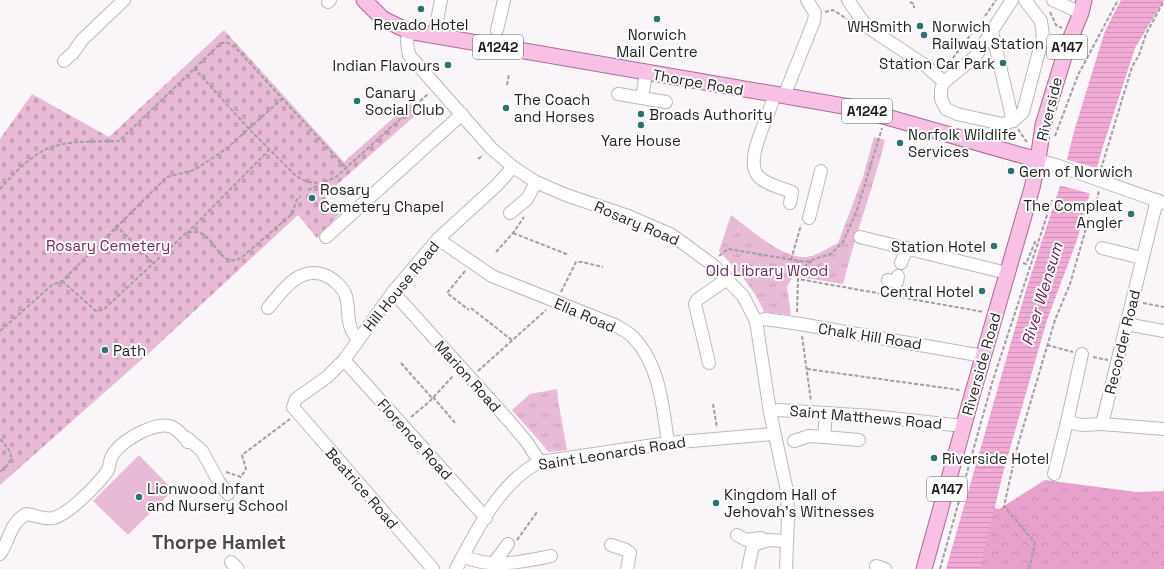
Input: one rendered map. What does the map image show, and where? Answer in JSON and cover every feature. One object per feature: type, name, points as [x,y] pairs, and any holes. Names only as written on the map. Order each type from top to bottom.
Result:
[{"type":"main road","name":"Thorpe Road","points":[[364,0],[383,19],[408,31],[434,35],[513,54],[646,73],[855,108],[1038,160]]},
{"type":"main road","name":"Riverside","points":[[1038,160],[1041,132],[1067,47],[1083,7],[1091,0]]},
{"type":"main road","name":"Riverside Road","points":[[924,569],[972,392],[1038,160]]},
{"type":"street","points":[[64,61],[74,53],[82,40],[124,0]]},
{"type":"street","points":[[434,35],[441,0]]},
{"type":"street","points":[[496,30],[504,0]]},
{"type":"street","points":[[807,0],[815,13],[814,21],[756,146],[753,160],[754,169],[758,176],[766,182],[791,197],[814,198]]},
{"type":"street","points":[[848,0],[866,26],[941,79]]},
{"type":"street","points":[[941,79],[976,57],[983,31],[1012,0]]},
{"type":"street","points":[[941,79],[941,99],[946,109],[990,123],[1002,124],[1013,121],[1023,112],[1043,36],[1041,21],[1025,0]]},
{"type":"street","points":[[1051,5],[1083,7]]},
{"type":"street","name":"Rosary Road","points":[[408,31],[407,43],[409,55],[492,148],[513,167],[536,182],[566,195],[628,216],[672,235],[710,263],[743,296],[756,321],[774,434],[787,491],[786,569]]},
{"type":"street","points":[[983,31],[1013,121]]},
{"type":"street","points":[[642,98],[646,73]]},
{"type":"street","points":[[618,94],[666,102]]},
{"type":"street","points":[[326,237],[384,182],[462,114]]},
{"type":"street","points":[[1038,160],[1162,201]]},
{"type":"street","name":"Hill House Road","points":[[295,410],[296,399],[327,377],[344,360],[393,292],[438,239],[497,185],[513,167]]},
{"type":"street","points":[[809,218],[821,171]]},
{"type":"street","points":[[510,213],[527,199],[536,182]]},
{"type":"street","name":"Recorder Road","points":[[1102,424],[1142,258],[1162,201]]},
{"type":"street","points":[[860,237],[1007,273]]},
{"type":"street","name":"Ella Road","points":[[438,239],[492,276],[615,325],[633,337],[646,357],[657,382],[668,444]]},
{"type":"street","points":[[901,263],[907,248]]},
{"type":"street","points":[[1102,248],[1142,258]]},
{"type":"street","points":[[268,308],[283,290],[299,276],[315,273],[324,275],[332,279],[342,289],[346,297],[351,331],[359,339]]},
{"type":"street","points":[[709,363],[695,304],[697,300],[727,279]]},
{"type":"street","name":"Marion Road","points":[[393,292],[526,441],[540,462]]},
{"type":"street","name":"Chalk Hill Road","points":[[756,321],[765,319],[800,324],[983,356]]},
{"type":"street","points":[[1126,324],[1164,331]]},
{"type":"street","points":[[1054,474],[1082,354]]},
{"type":"street","name":"Florence Road","points":[[344,360],[486,518]]},
{"type":"street","name":"Beatrice Road","points":[[295,410],[433,569]]},
{"type":"street","name":"Saint Matthews Road","points":[[770,412],[778,410],[826,413],[963,426]]},
{"type":"street","points":[[824,437],[826,413]]},
{"type":"street","points":[[1067,422],[1082,425],[1102,424],[1164,429]]},
{"type":"street","points":[[0,554],[4,548],[9,533],[20,518],[26,514],[52,519],[60,515],[76,503],[108,472],[112,456],[119,448],[141,432],[158,427],[171,426],[188,442],[187,438],[202,451],[219,482],[228,494]]},
{"type":"street","name":"Saint Leonards Road","points":[[456,569],[486,518],[510,483],[531,466],[540,462],[668,444],[774,434]]},
{"type":"street","points":[[794,441],[808,436],[859,440]]},
{"type":"street","points":[[737,535],[746,540],[777,535],[787,538]]},
{"type":"street","points":[[748,569],[753,545],[769,540],[782,541],[787,538]]},
{"type":"street","points":[[494,564],[508,544]]},
{"type":"street","points":[[611,545],[626,550],[630,553],[627,569]]},
{"type":"street","points":[[463,556],[483,563],[494,564],[506,564],[551,556]]},
{"type":"path","points":[[985,16],[996,0]]},
{"type":"path","points":[[1055,136],[1078,75],[1118,0]]},
{"type":"path","points":[[1101,167],[1132,67],[1139,55],[1146,34],[1164,1]]},
{"type":"path","points":[[910,2],[914,8]]},
{"type":"path","points":[[1051,5],[1056,25]]},
{"type":"path","points":[[824,13],[833,10],[853,23]]},
{"type":"path","points":[[941,79],[983,31]]},
{"type":"path","points":[[0,189],[10,178],[38,154],[54,146],[85,142],[119,142],[221,43],[228,43],[236,48],[345,167]]},
{"type":"path","points":[[194,68],[249,129],[296,176],[306,182],[320,183]]},
{"type":"path","points":[[508,85],[509,74]]},
{"type":"path","points":[[308,190],[320,183],[336,177],[345,167],[437,86]]},
{"type":"path","points":[[0,331],[57,282],[62,281],[116,225],[167,177],[194,170],[226,150],[283,98]]},
{"type":"path","points":[[1013,121],[1038,160]]},
{"type":"path","points":[[710,263],[728,249],[798,261],[814,259],[831,254],[843,242],[857,210],[880,136]]},
{"type":"path","points":[[1108,144],[1112,140]]},
{"type":"path","points":[[62,281],[96,312],[103,310],[186,234],[270,149]]},
{"type":"path","points":[[478,159],[484,154]]},
{"type":"path","points":[[1029,569],[1036,543],[1004,506],[1005,497],[1053,326],[1070,284],[1089,218],[1088,213],[1092,202],[1097,200],[1102,181]]},
{"type":"path","points":[[186,234],[196,232],[202,234],[225,259],[236,261],[292,214],[297,199],[301,196]]},
{"type":"path","points":[[940,569],[992,383],[1052,200]]},
{"type":"path","points":[[791,260],[802,221],[809,218]]},
{"type":"path","points":[[116,225],[154,264]]},
{"type":"path","points":[[513,233],[569,256]]},
{"type":"path","points":[[798,275],[807,264],[814,259]]},
{"type":"path","points":[[798,261],[797,314],[807,369],[812,412]]},
{"type":"path","points":[[470,378],[548,308],[554,301],[576,262],[582,262],[603,268]]},
{"type":"path","points":[[472,263],[447,293],[513,341]]},
{"type":"path","points":[[798,279],[995,314]]},
{"type":"path","points":[[1132,300],[1164,307]]},
{"type":"path","points":[[401,363],[456,424]]},
{"type":"path","points":[[402,424],[433,397],[461,368]]},
{"type":"path","points":[[807,369],[972,392]]},
{"type":"path","points":[[713,404],[717,439]]},
{"type":"path","points":[[223,472],[241,477],[246,469],[242,455],[295,410]]},
{"type":"path","points":[[0,439],[10,450],[11,458],[8,466],[0,472]]},
{"type":"path","points":[[508,544],[513,546],[537,512]]},
{"type":"green space","name":"Rosary Cemetery","points":[[224,30],[344,162],[410,103],[417,114],[324,196],[339,214],[317,238],[298,215],[149,353],[0,485],[0,139],[32,94],[109,137]]},
{"type":"green space","name":"Old Library Wood","points":[[874,137],[885,140],[843,284],[793,276],[787,287],[791,315],[764,312],[750,287],[739,272],[719,251],[731,215],[767,242],[787,253],[797,256],[811,256],[838,243],[863,177]]},
{"type":"green space","points":[[557,389],[567,450],[549,452],[512,410],[530,394]]},
{"type":"green space","points":[[139,455],[173,490],[128,535],[93,501]]},
{"type":"green space","points":[[1045,480],[1136,492],[1164,491],[1164,569],[978,569],[984,506],[999,509]]},
{"type":"water","name":"River Wensum","points":[[1121,0],[1164,0],[1135,48],[1103,146],[1077,240],[1047,320],[1003,473],[980,569],[946,569],[1026,290],[1060,186],[1075,128],[1105,31]]},
{"type":"pier","points":[[1065,159],[1099,169],[1092,194],[1058,185]]},
{"type":"place","name":"Revado Hotel","points":[[421,9]]},
{"type":"place","name":"Norwich Mail Centre","points":[[657,19]]},
{"type":"place","name":"WHSmith","points":[[920,26]]},
{"type":"place","name":"Norwich Railway Station","points":[[924,35]]},
{"type":"place","name":"Station Car Park","points":[[1003,63]]},
{"type":"place","name":"Indian Flavours","points":[[448,65]]},
{"type":"place","name":"Canary Social Club","points":[[357,101]]},
{"type":"place","name":"The Coach and Horses","points":[[506,108]]},
{"type":"place","name":"Broads Authority","points":[[641,114]]},
{"type":"place","name":"Yare House","points":[[641,125]]},
{"type":"place","name":"Norfolk Wildlife Services","points":[[900,143]]},
{"type":"place","name":"Gem of Norwich","points":[[1011,171]]},
{"type":"place","name":"Rosary Cemetery Chapel","points":[[312,198]]},
{"type":"place","name":"The Compleat Angler","points":[[1131,214]]},
{"type":"place","name":"Station Hotel","points":[[994,246]]},
{"type":"place","name":"Central Hotel","points":[[982,291]]},
{"type":"place","name":"Path","points":[[105,350]]},
{"type":"place","name":"Riverside Hotel","points":[[934,458]]},
{"type":"place","name":"Lionwood Infant and Nursery School","points":[[139,497]]},
{"type":"place","name":"Kingdom Hall of Jehovah's Witnesses","points":[[716,503]]},
{"type":"district","name":"Thorpe Hamlet","points":[[219,542]]}]
